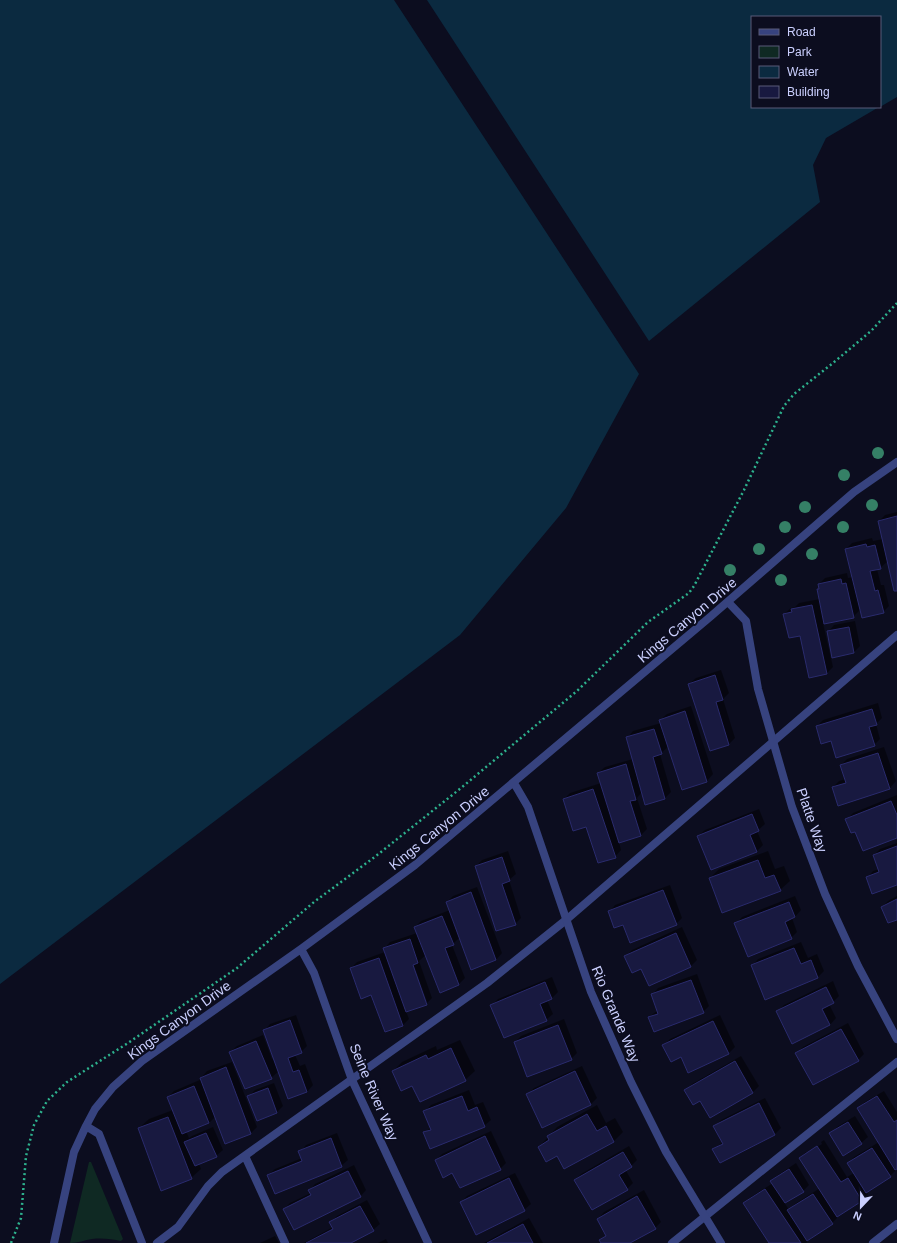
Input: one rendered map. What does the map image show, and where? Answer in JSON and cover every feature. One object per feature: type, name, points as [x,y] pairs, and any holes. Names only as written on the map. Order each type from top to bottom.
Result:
[{"type":"street","name":"Kings Canyon Drive","points":[[54,1243],[74,1152],[95,1109],[113,1087],[142,1061],[415,865],[728,602],[854,492],[897,462]]},
{"type":"street","name":"Platte Way","points":[[728,602],[746,621],[758,689],[792,807],[825,894],[858,966],[897,1039]]},
{"type":"street","points":[[157,1243],[178,1227],[208,1186],[222,1172],[487,983],[566,920],[897,635]]},
{"type":"street","name":"Rio Grande Way","points":[[514,783],[528,807],[591,992],[631,1082],[666,1152],[721,1243]]},
{"type":"street","name":"Seine River Way","points":[[301,948],[314,974],[352,1080],[428,1243]]},
{"type":"street","points":[[672,1243],[897,1062]]},
{"type":"street","points":[[86,1126],[99,1134],[142,1243]]},
{"type":"street","points":[[245,1156],[285,1243]]},
{"type":"street","points":[[873,1243],[897,1224]]},
{"type":"path","points":[[11,1243],[21,1218],[26,1156],[34,1125],[46,1101],[68,1082],[128,1043],[237,968],[314,902],[376,856],[461,788],[577,691],[648,622],[689,593],[736,507],[784,406],[794,394],[871,331],[897,303]]},
{"type":"green space","points":[[89,1162],[91,1162],[123,1239],[121,1241],[89,1239],[76,1243],[70,1243]]},
{"type":"water","points":[[0,0],[394,0],[639,374],[566,508],[460,635],[0,984]]},
{"type":"water","points":[[427,0],[897,0],[897,97],[881,106],[881,16],[751,16],[751,108],[877,108],[826,138],[813,165],[820,202],[649,341]]},
{"type":"building","points":[[897,516],[897,591],[894,591],[878,521]]},
{"type":"building","points":[[866,544],[867,547],[875,545],[881,569],[870,571],[875,591],[878,590],[884,613],[862,618],[845,549]]},
{"type":"building","points":[[841,579],[842,584],[846,583],[854,618],[824,624],[817,589],[819,589],[818,584]]},
{"type":"building","points":[[812,605],[827,674],[809,678],[800,636],[789,638],[783,614],[792,612],[791,609]]},
{"type":"building","points":[[849,627],[854,653],[832,658],[827,631]]},
{"type":"building","points":[[715,675],[723,700],[716,702],[729,745],[710,751],[688,684]]},
{"type":"building","points":[[872,709],[877,725],[869,727],[875,746],[836,758],[831,741],[821,744],[816,726]]},
{"type":"building","points":[[685,711],[707,782],[682,790],[659,720]]},
{"type":"building","points":[[654,729],[662,754],[653,757],[665,799],[645,805],[626,737]]},
{"type":"building","points":[[878,753],[890,789],[838,806],[832,787],[846,783],[840,765]]},
{"type":"building","points":[[626,764],[636,800],[630,801],[641,836],[619,843],[597,773]]},
{"type":"building","points":[[593,789],[616,858],[598,863],[586,827],[573,831],[563,799]]},
{"type":"building","points":[[891,801],[897,815],[897,838],[863,851],[855,832],[851,833],[845,819]]},
{"type":"building","points":[[752,814],[759,831],[750,835],[757,852],[711,870],[697,836]]},
{"type":"building","points":[[897,846],[897,885],[872,894],[866,877],[879,872],[873,855]]},
{"type":"building","points":[[502,857],[510,881],[502,884],[516,925],[496,931],[475,866]]},
{"type":"building","points":[[758,860],[765,878],[774,875],[781,891],[722,913],[709,878]]},
{"type":"building","points":[[663,890],[677,925],[630,943],[623,925],[614,928],[608,911]]},
{"type":"building","points":[[471,892],[496,960],[471,970],[446,902]]},
{"type":"building","points":[[897,899],[897,920],[888,923],[881,907]]},
{"type":"building","points":[[789,902],[795,917],[785,922],[792,939],[748,957],[734,923]]},
{"type":"building","points":[[442,916],[454,945],[445,948],[459,985],[440,993],[414,927]]},
{"type":"building","points":[[676,933],[691,967],[649,986],[641,969],[632,973],[624,956]]},
{"type":"building","points":[[410,939],[418,963],[413,965],[427,1005],[406,1012],[383,948]]},
{"type":"building","points":[[794,948],[801,964],[811,960],[818,978],[765,1000],[751,965]]},
{"type":"building","points":[[379,958],[403,1026],[385,1032],[371,995],[361,999],[350,968]]},
{"type":"building","points":[[691,980],[704,1013],[654,1032],[648,1017],[658,1014],[651,994]]},
{"type":"building","points":[[545,982],[552,999],[540,1004],[547,1021],[504,1038],[490,1005]]},
{"type":"building","points":[[826,987],[834,1003],[822,1009],[830,1025],[792,1044],[776,1011]]},
{"type":"building","points":[[290,1020],[302,1053],[288,1058],[293,1072],[299,1070],[307,1092],[288,1099],[263,1030]]},
{"type":"building","points":[[713,1021],[729,1054],[688,1073],[681,1057],[671,1062],[662,1045]]},
{"type":"building","points":[[558,1025],[572,1060],[527,1077],[514,1042]]},
{"type":"building","points":[[841,1029],[859,1061],[813,1085],[795,1053]]},
{"type":"building","points":[[256,1041],[272,1079],[245,1089],[229,1052]]},
{"type":"building","points":[[451,1048],[466,1081],[420,1102],[412,1086],[401,1091],[392,1071],[426,1055],[428,1059]]},
{"type":"building","points":[[735,1061],[753,1093],[710,1118],[700,1101],[693,1105],[684,1090]]},
{"type":"building","points":[[226,1067],[251,1134],[225,1144],[200,1078]]},
{"type":"building","points":[[575,1071],[591,1105],[542,1128],[526,1094]]},
{"type":"building","points":[[194,1086],[209,1123],[182,1134],[167,1097]]},
{"type":"building","points":[[268,1088],[277,1113],[257,1121],[247,1096]]},
{"type":"building","points":[[462,1096],[468,1111],[477,1107],[485,1127],[430,1149],[423,1132],[431,1130],[423,1111]]},
{"type":"building","points":[[877,1096],[894,1122],[897,1120],[897,1169],[895,1170],[857,1108]]},
{"type":"building","points":[[759,1103],[775,1135],[720,1163],[712,1149],[723,1144],[713,1126]]},
{"type":"building","points":[[587,1114],[597,1131],[606,1126],[614,1142],[564,1169],[557,1156],[546,1162],[538,1147],[549,1140],[547,1136]]},
{"type":"building","points":[[168,1117],[192,1179],[161,1191],[138,1128]]},
{"type":"building","points":[[848,1122],[862,1144],[843,1156],[829,1133]]},
{"type":"building","points":[[206,1133],[217,1157],[195,1166],[184,1142]]},
{"type":"building","points":[[485,1136],[501,1170],[460,1188],[452,1173],[443,1178],[435,1160]]},
{"type":"building","points":[[331,1138],[342,1167],[275,1194],[267,1175],[302,1161],[298,1151]]},
{"type":"building","points":[[817,1146],[841,1182],[848,1178],[862,1201],[837,1217],[799,1158]]},
{"type":"building","points":[[872,1148],[891,1177],[866,1193],[847,1163]]},
{"type":"building","points":[[623,1152],[632,1167],[619,1175],[628,1190],[592,1210],[574,1180]]},
{"type":"building","points":[[789,1169],[804,1192],[785,1203],[770,1181]]},
{"type":"building","points":[[348,1171],[361,1197],[294,1230],[283,1209],[311,1195],[308,1190]]},
{"type":"building","points":[[509,1178],[525,1211],[476,1235],[460,1202]]},
{"type":"building","points":[[765,1189],[801,1243],[769,1243],[743,1203]]},
{"type":"building","points":[[813,1194],[833,1224],[807,1241],[787,1210]]},
{"type":"building","points":[[637,1196],[656,1229],[630,1243],[601,1243],[599,1240],[606,1236],[597,1219]]},
{"type":"building","points":[[360,1206],[374,1231],[351,1243],[306,1243],[333,1229],[329,1222]]},
{"type":"building","points":[[523,1224],[533,1243],[487,1243]]}]
